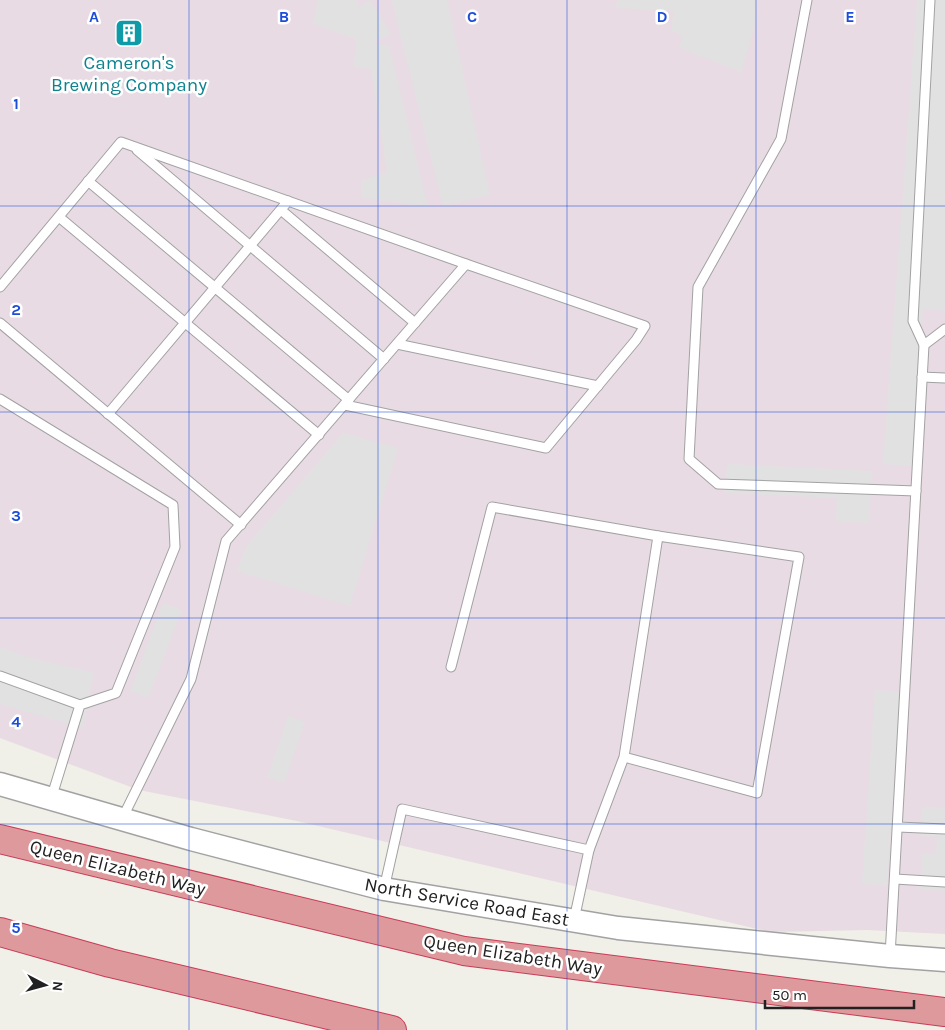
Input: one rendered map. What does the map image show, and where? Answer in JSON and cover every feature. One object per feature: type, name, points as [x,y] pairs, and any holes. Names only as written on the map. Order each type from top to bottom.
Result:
[{"type":"highway","name":"Queen Elizabeth Way","points":[[0,839],[464,951],[945,1012]]},
{"type":"highway","points":[[0,932],[110,963],[392,1030]]},
{"type":"street","name":"North Service Road East","points":[[0,784],[191,839],[384,889],[618,928],[945,960]]},
{"type":"lane","points":[[807,0],[781,139],[698,287],[689,459],[718,484],[916,491]]},
{"type":"lane","points":[[890,956],[924,345],[912,321],[930,0]]},
{"type":"lane","points":[[0,287],[59,217],[88,181],[121,142],[645,326],[636,340],[546,448],[347,402],[215,287],[88,181]]},
{"type":"lane","points":[[133,146],[384,359]]},
{"type":"lane","points":[[108,414],[288,201]]},
{"type":"lane","points":[[281,210],[415,323]]},
{"type":"lane","points":[[59,217],[319,435]]},
{"type":"lane","points":[[122,819],[191,679],[226,542],[466,264]]},
{"type":"lane","points":[[0,323],[241,525]]},
{"type":"lane","points":[[924,345],[945,329]]},
{"type":"lane","points":[[397,344],[598,386]]},
{"type":"lane","points":[[922,377],[945,378]]},
{"type":"lane","points":[[0,399],[173,505],[175,546],[116,694],[80,705],[0,676]]},
{"type":"lane","points":[[451,667],[492,507],[658,536],[799,557],[757,793],[624,757]]},
{"type":"lane","points":[[574,920],[589,850],[624,757],[658,536]]},
{"type":"lane","points":[[51,799],[80,705]]},
{"type":"lane","points":[[384,889],[402,808],[589,850]]},
{"type":"lane","points":[[898,827],[945,829]]},
{"type":"lane","points":[[895,879],[945,882]]},
{"type":"shaded area","points":[[0,0],[945,0],[945,934],[867,930],[770,932],[297,821],[139,790],[0,738]]},
{"type":"shaded area","points":[[318,0],[358,0],[357,8],[370,0],[391,34],[373,43],[389,46],[428,207],[361,197],[361,181],[387,172],[371,69],[354,67],[356,39],[313,24]]},
{"type":"shaded area","points":[[392,0],[447,0],[490,195],[443,206]]},
{"type":"shaded area","points":[[617,0],[757,0],[754,29],[741,72],[680,48],[682,35],[671,31],[674,11],[616,8]]},
{"type":"shaded area","points":[[917,0],[945,0],[945,311],[923,309],[912,466],[883,464]]},
{"type":"shaded area","points":[[343,433],[398,448],[350,606],[237,571],[246,547]]},
{"type":"shaded area","points":[[727,464],[872,471],[869,523],[836,521],[837,498],[725,493]]},
{"type":"shaded area","points":[[163,603],[182,610],[148,698],[130,691]]},
{"type":"shaded area","points":[[0,647],[27,657],[94,673],[83,728],[0,704]]},
{"type":"shaded area","points":[[875,690],[900,692],[887,886],[862,884]]},
{"type":"shaded area","points":[[288,716],[305,722],[284,783],[267,778]]},
{"type":"shaded area","points":[[922,807],[945,808],[945,891],[920,889],[922,854],[936,854],[937,837],[920,836]]},
{"type":"place","name":"Cameron's Brewing Company","points":[[129,33]]}]
